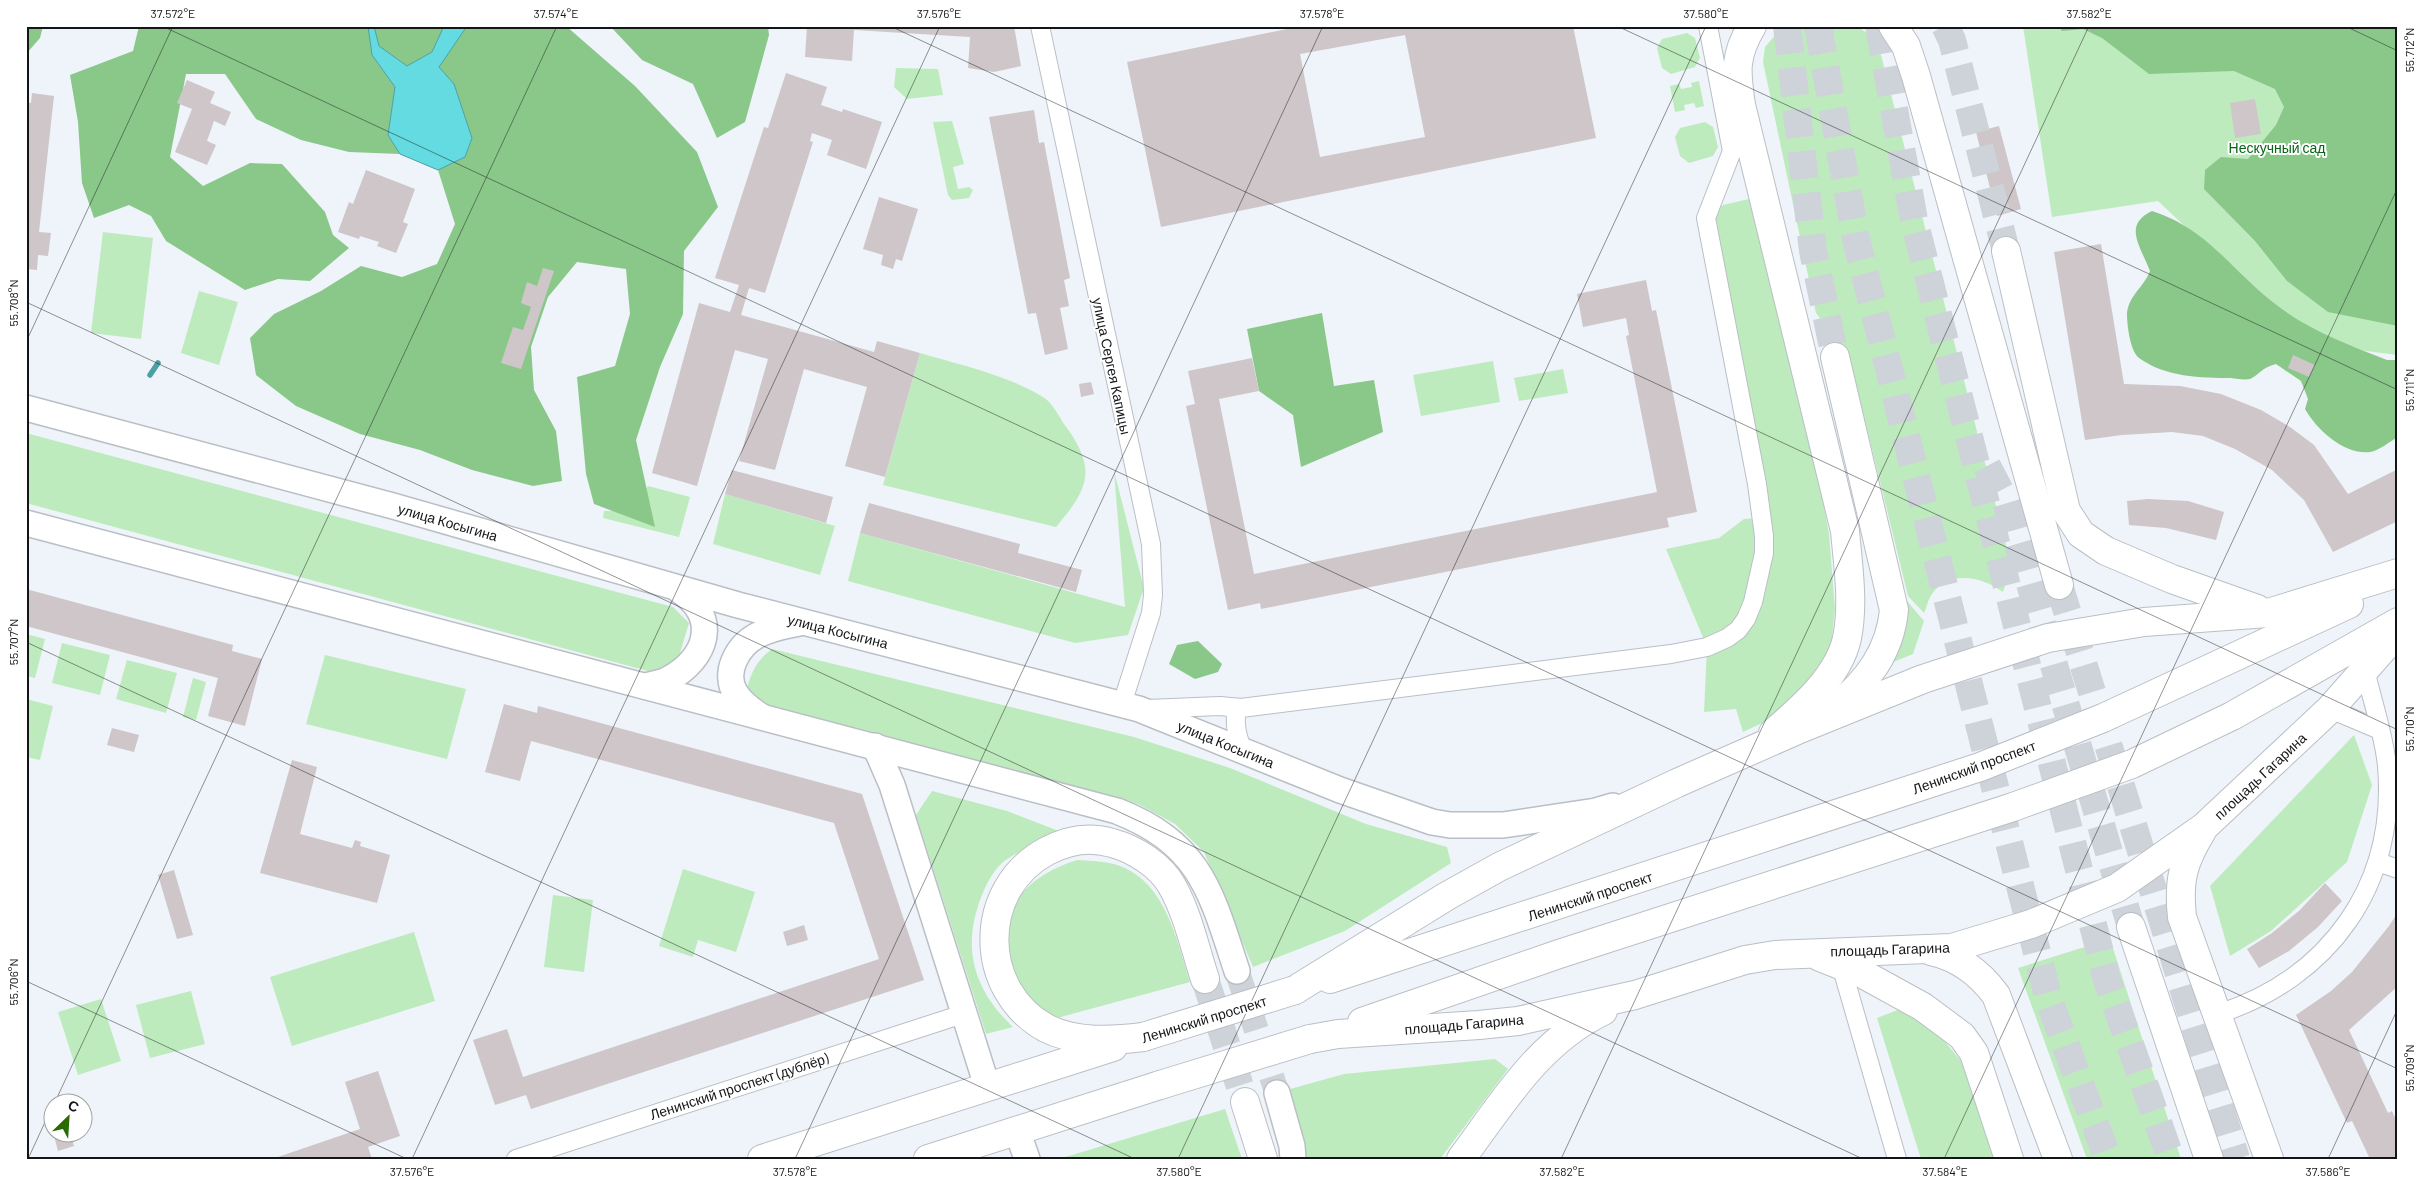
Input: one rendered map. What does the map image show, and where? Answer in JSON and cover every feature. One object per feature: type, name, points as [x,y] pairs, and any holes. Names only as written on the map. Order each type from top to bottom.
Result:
[{"type":"main road","points":[[1743,754],[1770,735],[1813,695],[1839,658],[1847,640],[1850,622],[1845,531],[1741,105],[1736,70],[1743,41],[1752,26]]},
{"type":"main road","points":[[1893,26],[1906,46],[1916,76],[2060,585]]},
{"type":"main road","points":[[2006,251],[2066,511],[2081,534],[2106,551],[2172,579],[2268,613]]},
{"type":"main road","points":[[1802,728],[1833,710],[1856,692],[1869,676],[1889,639],[1894,610],[1835,357]]},
{"type":"main road","name":"улица Косыгина","points":[[26,408],[393,506],[804,623],[1130,706],[1412,816],[1450,825],[1483,826],[1530,822],[1596,811],[1645,798]]},
{"type":"main road","points":[[26,523],[1036,788],[1117,811],[1138,819],[1170,839],[1184,852],[1206,883],[1237,971]]},
{"type":"main road","points":[[1295,990],[1447,896],[1499,868],[1645,798],[1743,754],[1923,679],[2048,638],[2144,622],[2268,613],[2398,573]]},
{"type":"main road","name":"Ленинский проспект","points":[[762,1159],[1542,911],[1980,767],[2103,718],[2398,581]]},
{"type":"main road","points":[[645,686],[667,680],[686,667],[697,657],[703,643],[706,627],[701,610],[689,596],[675,587]]},
{"type":"main road","points":[[928,1159],[1388,1014],[1559,954],[2013,807],[2132,764],[2232,716],[2398,622]]},
{"type":"main road","points":[[762,717],[745,705],[734,693],[732,678],[733,662],[742,646],[756,635],[774,628],[804,623]]},
{"type":"main road","name":"площадь Гагарина","points":[[1310,1039],[1338,1034],[1479,1026],[1518,1021],[1636,996],[1745,960],[1800,952],[1952,948],[2004,934],[2117,888],[2204,827],[2330,709],[2398,632]]},
{"type":"main road","points":[[875,746],[892,785],[987,1086]]},
{"type":"main road","points":[[1036,788],[1096,810],[1121,822],[1149,844],[1167,867],[1205,979]]},
{"type":"main road","points":[[2204,827],[2190,850],[2182,872],[2179,894],[2182,917],[2269,1159]]},
{"type":"main road","points":[[1143,1037],[1123,1040],[1085,1039],[1064,1035],[1046,1028],[1029,1014],[1013,998],[1001,975],[994,954],[996,913],[1004,894],[1014,878],[1026,865],[1060,845],[1079,840],[1098,839],[1133,851],[1161,872],[1172,885],[1180,902]]},
{"type":"main road","points":[[2130,927],[2209,1159]]},
{"type":"main road","points":[[1925,950],[1958,959],[1985,980],[1996,995],[2058,1159]]},
{"type":"main road","points":[[1800,952],[1863,974],[1923,1007],[1962,1036],[1974,1053],[2009,1159]]},
{"type":"main road","points":[[1461,1159],[1531,1065],[1550,1045],[1583,1020],[1636,996]]},
{"type":"main road","points":[[1277,1093],[1290,1139],[1293,1159]]},
{"type":"main road","points":[[1245,1102],[1263,1159]]},
{"type":"main road","points":[[1017,1130],[1027,1159]]},
{"type":"street","name":"улица Сергея Капицы","points":[[1040,26],[1151,544],[1154,595],[1130,706]]},
{"type":"street","points":[[1130,706],[1220,706],[1241,708],[1671,654],[1707,647],[1727,638],[1738,630],[1746,619],[1758,583],[1764,553],[1762,518],[1706,218],[1732,151],[1708,26]]},
{"type":"street","points":[[2218,1014],[2269,994],[2299,975],[2325,951],[2347,924],[2365,894],[2378,862],[2391,842],[2387,764],[2365,669]]},
{"type":"street","points":[[1241,708],[1236,712],[1235,724],[1236,735],[1243,750]]},
{"type":"street","points":[[2330,709],[2380,730]]},
{"type":"street","points":[[2378,862],[2398,869]]},
{"type":"street","points":[[1841,965],[1897,1159]]},
{"type":"street","name":"Ленинский проспект (дублёр)","points":[[516,1159],[963,1014]]},
{"type":"green space","points":[[26,26],[43,26],[40,38],[26,54]]},
{"type":"green space","points":[[139,26],[368,26],[372,55],[395,87],[388,135],[400,154],[349,152],[301,140],[256,119],[225,74],[186,74],[170,157],[203,186],[250,163],[282,164],[325,212],[333,235],[349,248],[310,281],[278,279],[245,290],[166,241],[151,216],[129,205],[94,218],[82,183],[78,122],[70,75],[133,51]]},
{"type":"green space","points":[[374,26],[444,26],[432,52],[407,66],[379,46]]},
{"type":"green space","points":[[467,26],[566,26],[635,86],[697,152],[718,207],[684,251],[683,314],[660,367],[636,440],[655,527],[594,504],[586,474],[577,377],[615,366],[630,314],[626,269],[577,262],[548,297],[531,347],[534,390],[556,431],[562,481],[533,486],[472,470],[420,450],[360,434],[296,406],[256,375],[250,338],[274,314],[321,291],[361,266],[402,277],[437,264],[455,224],[438,170],[465,157],[472,138],[454,84],[439,67]]},
{"type":"green space","points":[[610,26],[768,26],[769,35],[745,122],[717,138],[693,84],[642,60]]},
{"type":"green space","points":[[1783,26],[1857,26],[1868,34],[1881,55],[2007,549],[2011,568],[2003,592],[1986,582],[1976,579],[1957,578],[1939,586],[1931,596],[1924,613],[1908,596],[1850,359],[1816,313],[1763,62],[1765,47]]},
{"type":"green space","name":"Нескучный сад","points":[[2023,26],[2398,26],[2398,355],[2310,344],[2158,201],[2052,217]]},
{"type":"green space","points":[[2058,26],[2398,26],[2398,326],[2328,312],[2287,281],[2255,241],[2204,189],[2205,170],[2221,157],[2248,159],[2276,125],[2284,107],[2275,89],[2234,71],[2149,74],[2102,38],[2083,29],[2062,31]]},
{"type":"green space","points":[[1687,33],[1695,38],[1700,58],[1695,67],[1671,74],[1662,68],[1657,48],[1662,39]]},
{"type":"green space","points":[[896,68],[938,69],[943,95],[907,99],[894,87]]},
{"type":"green space","points":[[1699,81],[1704,106],[1696,108],[1694,103],[1684,105],[1685,110],[1675,112],[1670,86],[1679,84],[1681,89],[1692,87],[1691,83]]},
{"type":"green space","points":[[952,121],[964,164],[953,167],[958,189],[969,187],[973,190],[969,198],[952,200],[948,195],[933,122]]},
{"type":"green space","points":[[1705,122],[1713,127],[1718,147],[1713,156],[1689,163],[1680,156],[1675,137],[1680,128]]},
{"type":"green space","points":[[1749,199],[1813,447],[1829,534],[1835,609],[1831,647],[1806,684],[1775,717],[1743,732],[1736,709],[1704,712],[1707,647],[1666,549],[1719,538],[1744,519],[1762,518],[1706,218],[1723,205]]},
{"type":"green space","points":[[2152,211],[2189,228],[2204,239],[2274,303],[2300,321],[2328,336],[2387,360],[2398,360],[2398,437],[2381,448],[2370,452],[2351,450],[2341,445],[2324,433],[2305,409],[2308,399],[2301,381],[2276,364],[2267,367],[2250,379],[2208,378],[2172,373],[2139,358],[2131,344],[2127,314],[2130,302],[2150,271],[2136,237],[2136,230],[2138,223],[2143,217]]},
{"type":"green space","points":[[103,232],[153,238],[141,339],[91,333]]},
{"type":"green space","points":[[199,291],[238,302],[219,365],[181,353]]},
{"type":"green space","points":[[1322,313],[1334,386],[1374,380],[1383,432],[1301,467],[1293,415],[1259,391],[1247,329]]},
{"type":"green space","points":[[920,353],[1018,384],[1033,391],[1051,404],[1075,439],[1085,465],[1085,477],[1082,488],[1076,500],[1056,527],[883,485]]},
{"type":"green space","points":[[1493,361],[1500,402],[1421,416],[1413,375]]},
{"type":"green space","points":[[1563,369],[1568,393],[1519,401],[1514,378]]},
{"type":"green space","points":[[26,433],[673,607],[689,623],[677,663],[655,673],[26,503]]},
{"type":"green space","points":[[1114,471],[1144,588],[1128,635],[1075,643],[848,581],[860,533],[1125,607]]},
{"type":"green space","points":[[648,486],[690,497],[679,537],[603,518],[604,511],[631,507],[640,499]]},
{"type":"green space","points":[[725,494],[835,526],[820,575],[713,544]]},
{"type":"green space","points":[[1907,601],[1924,621],[1913,654],[1891,663]]},
{"type":"green space","points":[[26,634],[45,639],[35,678],[26,676]]},
{"type":"green space","points":[[1198,641],[1222,664],[1218,672],[1195,679],[1169,664],[1177,645]]},
{"type":"green space","points":[[62,643],[110,655],[100,695],[52,683]]},
{"type":"green space","points":[[772,649],[1134,737],[1230,768],[1366,824],[1447,847],[1451,863],[1345,931],[1253,967],[1204,852],[1175,824],[1138,804],[754,702],[747,688],[749,682],[759,662]]},
{"type":"green space","points":[[325,655],[466,689],[447,759],[306,724]]},
{"type":"green space","points":[[127,660],[177,673],[166,713],[116,699]]},
{"type":"green space","points":[[193,678],[206,682],[196,720],[183,717]]},
{"type":"green space","points":[[26,699],[53,706],[40,760],[26,757]]},
{"type":"green space","points":[[2354,735],[2372,785],[2347,862],[2271,931],[2230,956],[2210,886]]},
{"type":"green space","points":[[932,791],[1007,811],[1064,833],[1024,849],[1002,863],[991,876],[979,903],[974,921],[972,938],[976,970],[990,1000],[1013,1027],[986,1034],[916,815]]},
{"type":"green space","points":[[1077,860],[1104,862],[1120,866],[1136,874],[1149,886],[1159,899],[1167,915],[1190,982],[1057,1018],[1039,1009],[1030,1001],[1023,993],[1013,969],[1008,949],[1007,930],[1010,914],[1028,887],[1058,867]]},
{"type":"green space","points":[[683,869],[755,892],[736,952],[698,940],[693,957],[659,946]]},
{"type":"green space","points":[[553,895],[593,900],[584,972],[544,967]]},
{"type":"green space","points":[[414,932],[435,1001],[292,1046],[270,977]]},
{"type":"green space","points":[[2110,939],[2181,1159],[2087,1159],[2018,968]]},
{"type":"green space","points":[[191,991],[205,1044],[150,1058],[136,1005]]},
{"type":"green space","points":[[101,999],[121,1061],[78,1075],[58,1012]]},
{"type":"green space","points":[[1900,1009],[1937,1032],[1965,1066],[1994,1159],[1921,1159],[1877,1018]]},
{"type":"green space","points":[[1495,1059],[1508,1069],[1440,1159],[1306,1159],[1283,1091],[1344,1074]]},
{"type":"green space","points":[[1225,1109],[1242,1159],[1062,1159],[1062,1158]]},
{"type":"water","points":[[368,26],[374,26],[379,46],[407,66],[432,52],[444,26],[467,26],[439,67],[454,84],[472,138],[465,157],[438,170],[400,154],[388,135],[395,87],[372,55]]},
{"type":"building","points":[[807,26],[1014,26],[1021,66],[994,72],[968,68],[970,37],[854,30],[852,61],[805,57]]},
{"type":"building","points":[[1301,26],[1573,26],[1596,138],[1161,227],[1127,62]],"holes":[[[1405,35],[1425,137],[1320,157],[1300,54]]]},
{"type":"building","points":[[786,73],[827,87],[821,105],[842,112],[843,109],[882,122],[866,169],[827,155],[832,140],[812,133],[810,141],[813,142],[765,293],[749,288],[741,315],[874,352],[877,341],[920,353],[885,477],[845,466],[867,387],[804,369],[775,470],[739,461],[768,359],[735,350],[697,486],[652,473],[699,303],[730,312],[739,285],[715,278],[764,127],[768,128]]},
{"type":"building","points":[[187,80],[215,92],[210,103],[231,112],[225,126],[214,121],[207,141],[216,145],[207,165],[175,152],[192,109],[177,103]]},
{"type":"building","points":[[32,93],[54,96],[39,232],[51,233],[48,256],[38,255],[37,270],[26,269],[26,102],[31,103]]},
{"type":"building","points":[[2255,99],[2261,134],[2235,138],[2230,103]]},
{"type":"building","points":[[1034,110],[1039,143],[1044,142],[1070,278],[1064,280],[1069,306],[1060,308],[1068,349],[1045,355],[1036,313],[1028,314],[989,117]]},
{"type":"building","points":[[1999,126],[2021,209],[1997,216],[1976,132]]},
{"type":"building","points":[[366,170],[415,189],[403,222],[408,224],[396,253],[377,246],[379,242],[360,236],[359,239],[338,232],[349,202],[353,204]]},
{"type":"building","points":[[879,197],[918,209],[902,261],[896,259],[893,269],[881,265],[883,255],[863,249]]},
{"type":"building","points":[[2101,244],[2124,384],[2180,386],[2221,394],[2261,410],[2290,427],[2314,445],[2348,494],[2398,469],[2398,521],[2333,552],[2304,500],[2272,470],[2235,449],[2203,436],[2172,432],[2122,435],[2085,440],[2054,252]]},
{"type":"building","points":[[543,268],[554,271],[521,369],[501,363],[513,327],[523,330],[531,307],[521,303],[527,282],[537,286]]},
{"type":"building","points":[[1646,280],[1652,311],[1656,310],[1697,512],[1667,518],[1669,527],[1261,609],[1260,603],[1228,610],[1186,406],[1195,404],[1188,371],[1252,358],[1259,391],[1219,399],[1254,574],[1657,492],[1626,336],[1629,335],[1626,318],[1583,327],[1577,294]]},
{"type":"building","points":[[2293,355],[2315,365],[2309,377],[2288,368]]},
{"type":"building","points":[[1091,382],[1094,394],[1081,397],[1079,384]]},
{"type":"building","points":[[732,470],[833,497],[826,523],[725,494]]},
{"type":"building","points":[[2148,499],[2188,501],[2224,512],[2216,540],[2166,528],[2129,525],[2127,501]]},
{"type":"building","points":[[869,503],[1020,544],[1018,553],[1082,570],[1076,592],[860,533]]},
{"type":"building","points":[[26,589],[233,645],[232,651],[262,659],[245,726],[208,716],[218,678],[26,626]]},
{"type":"building","points":[[504,704],[537,713],[538,706],[862,794],[924,980],[531,1109],[526,1095],[495,1105],[473,1040],[507,1029],[523,1077],[879,959],[834,823],[531,741],[520,781],[485,772]]},
{"type":"building","points":[[112,728],[139,735],[134,752],[107,745]]},
{"type":"building","points":[[292,760],[317,767],[300,834],[352,848],[355,840],[361,842],[360,846],[390,855],[377,903],[260,873]]},
{"type":"building","points":[[174,870],[193,935],[177,939],[158,875]]},
{"type":"building","points":[[2325,883],[2342,901],[2318,927],[2289,951],[2259,968],[2247,949],[2272,933],[2300,910]]},
{"type":"building","points":[[2398,912],[2398,986],[2349,1030],[2388,1113],[2392,1111],[2398,1124],[2398,1159],[2370,1159],[2352,1121],[2347,1123],[2296,1015],[2331,991],[2352,972]]},
{"type":"building","points":[[804,925],[808,940],[787,946],[783,932]]},
{"type":"building","points":[[378,1071],[400,1136],[368,1147],[372,1159],[272,1159],[360,1129],[345,1082]]},
{"type":"building","points":[[56,1142],[73,1142],[74,1146],[58,1151]]},
{"type":"waterway","points":[[150,375],[158,363]]},
{"type":"tunnel","points":[[1787,26],[1813,251],[1835,357]]},
{"type":"tunnel","points":[[1818,26],[1856,239],[2049,1000],[2108,1159]]},
{"type":"tunnel","points":[[1879,26],[1914,220],[2107,980],[2171,1159]]},
{"type":"tunnel","points":[[1945,26],[1952,40],[2006,251]]},
{"type":"tunnel","points":[[1948,26],[1952,40]]},
{"type":"tunnel","points":[[1987,466],[2006,502],[2131,927]]},
{"type":"tunnel","points":[[2059,585],[2236,1159]]},
{"type":"tunnel","points":[[1237,971],[1277,1093]]},
{"type":"tunnel","points":[[1205,979],[1245,1102]]}]
